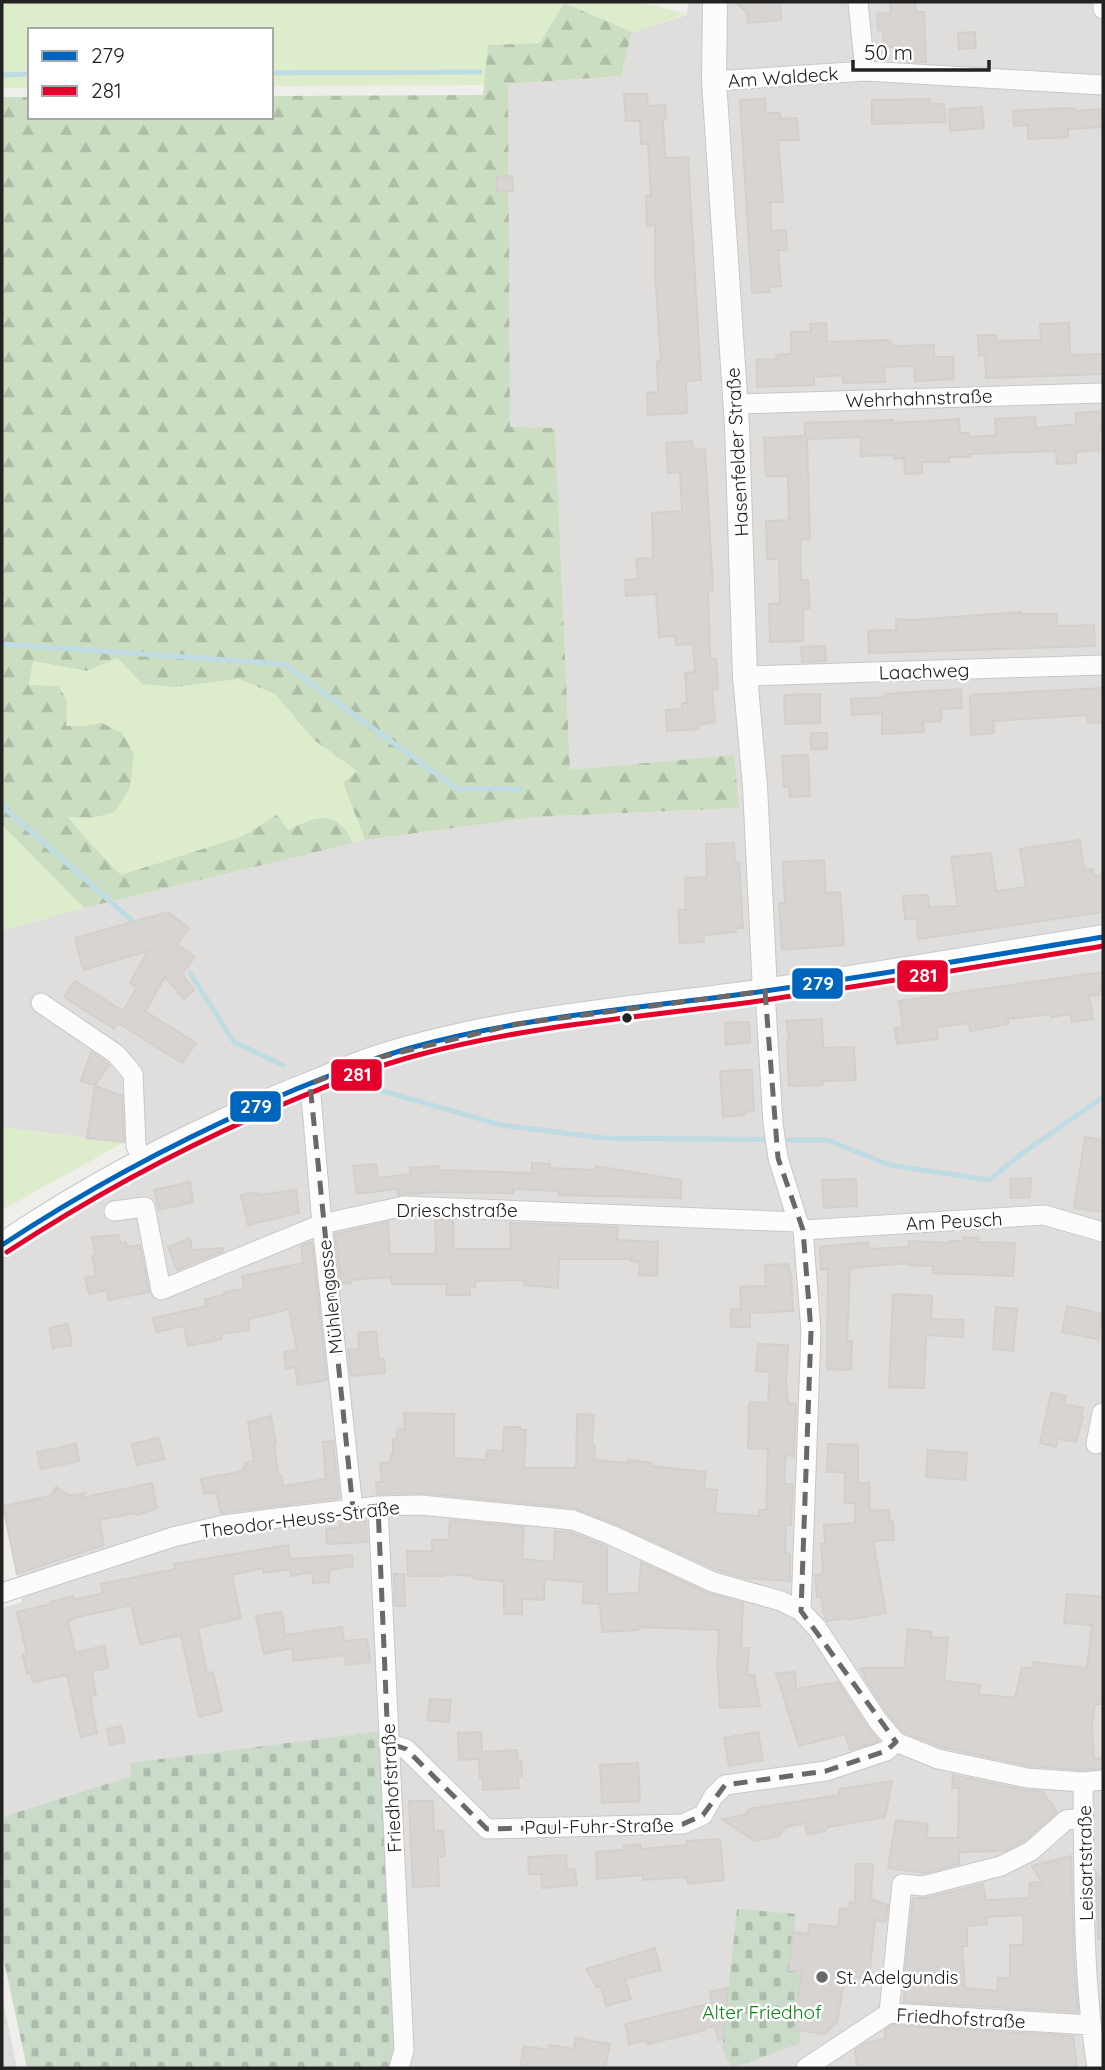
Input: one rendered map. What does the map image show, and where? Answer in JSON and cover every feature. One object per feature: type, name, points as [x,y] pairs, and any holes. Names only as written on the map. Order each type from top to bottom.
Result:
[{"type":"street","name":"Hasenfelder Straße","points":[[715,2],[714,81],[735,404],[745,676],[755,786],[773,1124],[778,1158],[801,1226],[811,1331],[801,1611]]},
{"type":"street","points":[[858,2],[865,71]]},
{"type":"street","points":[[1103,2],[1103,9]]},
{"type":"street","name":"Am Waldeck","points":[[714,81],[865,71],[1103,85]]},
{"type":"street","name":"Wehrhahnstraße","points":[[735,404],[1103,393]]},
{"type":"street","name":"Laachweg","points":[[745,676],[1103,665]]},
{"type":"street","points":[[2,1245],[84,1193],[143,1161],[236,1115],[369,1060],[516,1024],[765,991],[1103,937]]},
{"type":"street","points":[[41,1003],[116,1054],[133,1074],[136,1146],[143,1161]]},
{"type":"street","name":"Mühlengasse","points":[[310,1084],[353,1509]]},
{"type":"street","name":"Drieschstraße","points":[[114,1211],[145,1207],[161,1290],[323,1224],[404,1206],[801,1226]]},
{"type":"street","name":"Am Peusch","points":[[801,1226],[1044,1215],[1103,1232]]},
{"type":"street","points":[[1096,1444],[1103,1411]]},
{"type":"street","name":"Theodor-Heuss-Straße","points":[[2,1593],[173,1537],[224,1525],[378,1506],[421,1505],[573,1520],[713,1582],[782,1601],[801,1611],[817,1628],[878,1721],[896,1742],[938,1759],[1027,1778],[1093,1781]]},
{"type":"street","name":"Friedhofstraße","points":[[378,1506],[404,2050],[399,2068]]},
{"type":"street","name":"Paul-Fuhr-Straße","points":[[388,1742],[406,1749],[487,1829],[683,1824],[703,1815],[712,1797],[725,1785],[826,1770],[886,1751],[896,1742]]},
{"type":"street","name":"Leisartstraße","points":[[1093,1781],[1084,1818],[1085,1920],[1090,2025],[1097,2068]]},
{"type":"street","points":[[889,2013],[902,1884],[923,1886],[1001,1866],[1031,1851],[1066,1820],[1084,1818]]},
{"type":"street","name":"Friedhofstraße","points":[[806,2068],[889,2013],[1090,2025]]},
{"type":"highlighted area","points":[[765,991],[778,1158],[803,1230],[811,1331],[801,1611],[896,1742],[886,1751],[826,1771],[725,1785],[703,1815],[683,1824],[487,1829],[406,1749],[388,1743],[378,1506],[353,1509],[310,1084],[369,1060],[516,1024]]},
{"type":"shaded area","points":[[688,2],[1103,2],[1103,2068],[411,2068],[393,1730],[129,1763],[133,1776],[2,1817],[2,1608],[22,1602],[2,1506],[2,1259],[39,1233],[142,1173],[133,1144],[2,1127],[2,930],[365,840],[534,817],[739,808],[733,755],[570,771],[555,429],[510,428],[508,84],[621,76],[632,32],[687,15]]},
{"type":"shaded area","points":[[2,1996],[17,2068],[2,2068]]},
{"type":"green space","points":[[2,2],[640,2],[687,14],[632,32],[564,4],[540,43],[488,45],[484,85],[273,86],[273,28],[28,28],[28,88],[2,88]]},
{"type":"green space","points":[[564,3],[632,32],[621,76],[508,84],[510,427],[555,428],[570,770],[734,755],[739,808],[534,817],[365,840],[343,783],[357,771],[314,740],[275,694],[239,679],[176,687],[142,684],[118,658],[87,671],[33,661],[29,685],[59,686],[67,701],[66,726],[102,723],[122,733],[134,754],[130,787],[115,812],[92,818],[68,817],[121,875],[243,836],[277,815],[288,830],[317,819],[333,820],[347,832],[353,843],[84,908],[2,825],[2,97],[28,97],[28,119],[273,119],[273,96],[483,95],[488,45],[540,43]]},
{"type":"green space","points":[[118,658],[176,687],[239,679],[275,694],[314,740],[358,772],[343,784],[365,840],[353,843],[340,824],[325,818],[307,821],[287,830],[277,816],[243,836],[121,875],[67,817],[92,818],[102,723],[65,726],[67,701],[59,686],[29,686],[33,661],[87,671]]},
{"type":"green space","points":[[2,825],[84,908],[2,930]]},
{"type":"green space","points":[[2,1127],[123,1143],[2,1210]]},
{"type":"green space","points":[[382,1731],[400,2052],[392,2068],[27,2068],[2,1952],[2,1817],[132,1776],[129,1763]]},
{"type":"green space","name":"Alter Friedhof","points":[[737,1909],[796,1914],[789,1970],[804,1972],[799,2018],[801,2043],[732,2068],[722,2049]]},
{"type":"building","points":[[735,2],[780,2],[781,20],[748,23],[747,13]]},
{"type":"building","points":[[890,2],[915,2],[916,12],[924,12],[926,62],[903,61],[903,56],[893,47],[884,48],[883,30],[878,30],[877,14],[891,13]]},
{"type":"building","points":[[975,32],[976,48],[959,49],[958,33]]},
{"type":"building","points":[[624,94],[647,94],[648,106],[665,105],[665,158],[688,157],[701,380],[686,381],[687,413],[648,415],[647,393],[658,392],[657,362],[661,361],[655,275],[655,225],[647,226],[646,196],[651,196],[648,144],[641,144],[640,121],[626,121]]},
{"type":"building","points":[[765,99],[766,113],[780,113],[781,119],[797,118],[799,140],[778,140],[783,202],[770,202],[771,231],[786,230],[787,250],[778,250],[781,286],[769,287],[770,292],[752,293],[740,100]]},
{"type":"building","points":[[930,99],[930,104],[944,104],[946,122],[872,124],[872,100]]},
{"type":"building","points":[[982,107],[984,128],[950,131],[949,109]]},
{"type":"building","points":[[1066,108],[1075,111],[1101,109],[1103,127],[1068,129],[1068,137],[1028,139],[1028,125],[1014,126],[1013,111]]},
{"type":"building","points":[[512,176],[513,191],[497,192],[496,177]]},
{"type":"building","points":[[826,323],[827,342],[887,340],[894,346],[934,345],[934,357],[953,357],[954,379],[915,381],[914,366],[884,367],[885,382],[843,383],[843,375],[814,377],[814,385],[757,387],[757,360],[777,359],[776,355],[791,354],[791,332],[811,332],[810,324]]},
{"type":"building","points":[[1069,323],[1070,355],[1103,354],[1103,374],[986,378],[985,355],[979,356],[978,335],[996,335],[997,341],[1041,340],[1040,324]]},
{"type":"building","points":[[1103,411],[1103,432],[1098,432],[1099,450],[1076,452],[1076,463],[1057,464],[1056,451],[970,454],[970,457],[949,457],[949,462],[922,462],[922,473],[905,474],[904,458],[894,459],[894,455],[861,456],[861,437],[807,439],[810,539],[800,539],[801,580],[808,580],[810,608],[803,609],[803,641],[770,642],[769,604],[780,603],[779,559],[767,559],[766,521],[789,520],[788,476],[766,476],[764,438],[805,436],[805,423],[893,420],[893,423],[959,419],[960,433],[968,433],[969,437],[996,435],[995,419],[1035,417],[1036,428],[1076,424],[1076,413]]},
{"type":"building","points":[[692,441],[693,450],[705,449],[713,590],[708,591],[710,659],[716,659],[718,689],[712,690],[715,722],[698,725],[698,729],[667,731],[666,710],[682,709],[682,703],[687,703],[685,673],[695,672],[693,644],[676,645],[675,636],[659,637],[656,594],[626,596],[625,580],[638,579],[636,559],[653,558],[652,513],[682,511],[680,472],[668,473],[666,443]]},
{"type":"building","points":[[1021,612],[1056,614],[1058,626],[1094,625],[1095,646],[869,653],[868,631],[896,630],[896,619]]},
{"type":"building","points":[[825,646],[826,661],[802,662],[801,647]]},
{"type":"building","points":[[1103,688],[1103,722],[1088,723],[1088,715],[993,721],[994,733],[971,735],[970,695]]},
{"type":"building","points":[[961,689],[962,708],[941,709],[941,721],[923,722],[924,732],[882,734],[882,713],[852,715],[851,699]]},
{"type":"building","points":[[820,694],[820,723],[785,724],[784,695]]},
{"type":"building","points":[[811,733],[827,733],[827,749],[811,749]]},
{"type":"building","points":[[808,755],[810,796],[790,797],[789,787],[784,787],[782,756]]},
{"type":"building","points":[[1080,840],[1084,870],[1093,869],[1094,876],[1103,875],[1103,912],[918,939],[917,919],[905,919],[903,896],[928,895],[929,907],[958,906],[951,857],[991,853],[996,891],[1026,887],[1020,849]]},
{"type":"building","points":[[734,843],[735,862],[739,862],[743,928],[736,928],[736,932],[704,935],[704,942],[680,943],[678,910],[686,910],[685,878],[707,877],[706,844]]},
{"type":"building","points":[[824,860],[826,893],[840,892],[844,945],[782,950],[779,903],[785,903],[783,862]]},
{"type":"building","points":[[168,912],[189,928],[177,944],[195,957],[182,974],[194,990],[184,999],[165,977],[145,1011],[196,1043],[182,1063],[118,1023],[114,1029],[64,997],[75,981],[123,1011],[137,987],[130,983],[148,951],[83,970],[75,938]]},
{"type":"building","points":[[1103,972],[1103,990],[1099,991],[1099,995],[1089,996],[1093,1019],[1072,1022],[1071,1014],[1051,1017],[1051,1014],[1008,1019],[1008,1024],[970,1031],[969,1023],[936,1027],[938,1039],[897,1044],[895,1028],[903,1027],[899,1001]]},
{"type":"building","points":[[822,1019],[823,1048],[854,1047],[856,1080],[789,1086],[789,1039],[786,1021]]},
{"type":"building","points":[[749,1022],[750,1042],[726,1045],[725,1023]]},
{"type":"building","points":[[91,1052],[109,1065],[95,1085],[81,1081]]},
{"type":"building","points":[[752,1070],[754,1111],[723,1117],[720,1071]]},
{"type":"building","points":[[95,1086],[122,1096],[124,1142],[87,1138]]},
{"type":"building","points":[[1085,1137],[1103,1140],[1103,1212],[1074,1208]]},
{"type":"building","points":[[532,1163],[550,1164],[550,1168],[595,1170],[595,1166],[681,1180],[681,1198],[559,1195],[559,1191],[513,1189],[513,1193],[435,1192],[398,1195],[398,1189],[357,1194],[353,1166],[376,1164],[378,1178],[411,1174],[410,1168],[439,1166],[439,1170],[532,1173]]},
{"type":"building","points":[[1031,1178],[1030,1197],[1011,1198],[1010,1179]]},
{"type":"building","points":[[856,1179],[857,1206],[824,1208],[822,1180]]},
{"type":"building","points":[[190,1182],[193,1202],[159,1210],[154,1190]]},
{"type":"building","points":[[296,1190],[299,1213],[248,1225],[241,1195]]},
{"type":"building","points":[[435,1220],[453,1220],[453,1249],[511,1249],[510,1223],[618,1227],[617,1240],[658,1242],[657,1276],[639,1275],[640,1262],[631,1259],[559,1259],[558,1288],[524,1285],[525,1280],[475,1281],[475,1287],[470,1287],[470,1295],[446,1295],[447,1284],[392,1284],[391,1277],[350,1280],[351,1283],[341,1284],[335,1234],[388,1222],[390,1254],[436,1254]]},
{"type":"building","points":[[118,1235],[121,1244],[126,1242],[127,1247],[140,1245],[149,1292],[108,1300],[107,1290],[89,1294],[85,1278],[96,1276],[92,1237]]},
{"type":"building","points":[[963,1237],[979,1238],[978,1242],[1015,1243],[1013,1276],[933,1273],[933,1266],[908,1263],[850,1268],[847,1341],[852,1341],[851,1370],[827,1369],[828,1269],[821,1270],[820,1247],[868,1242],[869,1249],[908,1247],[909,1241],[950,1243],[963,1241]]},
{"type":"building","points":[[190,1238],[192,1250],[223,1248],[223,1251],[177,1270],[168,1247]]},
{"type":"building","points":[[312,1242],[327,1380],[298,1385],[295,1367],[286,1369],[284,1352],[297,1350],[289,1309],[249,1319],[249,1330],[221,1334],[222,1339],[188,1346],[184,1326],[156,1332],[153,1318],[207,1306],[205,1299],[244,1289],[242,1276],[303,1263],[301,1246]]},
{"type":"building","points":[[788,1264],[793,1311],[750,1313],[750,1327],[731,1327],[731,1309],[741,1309],[740,1287],[766,1286],[765,1265]]},
{"type":"building","points":[[893,1294],[932,1296],[931,1319],[963,1320],[963,1337],[926,1335],[924,1388],[889,1387]]},
{"type":"building","points":[[1067,1306],[1103,1314],[1098,1339],[1062,1332]]},
{"type":"building","points":[[996,1307],[1017,1309],[1013,1351],[993,1349]]},
{"type":"building","points":[[68,1324],[72,1345],[53,1348],[49,1328]]},
{"type":"building","points":[[376,1331],[379,1359],[384,1359],[385,1373],[351,1376],[348,1350],[359,1349],[358,1333]]},
{"type":"building","points":[[758,1344],[788,1345],[788,1403],[796,1404],[794,1456],[786,1455],[784,1484],[793,1484],[791,1525],[786,1525],[785,1553],[790,1554],[790,1581],[744,1578],[717,1570],[575,1508],[422,1493],[377,1494],[376,1482],[382,1482],[380,1463],[390,1462],[393,1439],[396,1439],[398,1430],[405,1429],[404,1413],[454,1414],[454,1458],[486,1460],[487,1450],[503,1451],[504,1427],[520,1427],[520,1430],[526,1430],[524,1468],[576,1468],[577,1414],[594,1415],[594,1460],[628,1463],[628,1460],[652,1463],[651,1466],[706,1472],[704,1489],[717,1490],[715,1513],[759,1516],[759,1510],[766,1510],[768,1449],[748,1448],[749,1406],[750,1402],[768,1403],[770,1372],[756,1371]]},
{"type":"building","points":[[1051,1393],[1066,1396],[1064,1404],[1083,1408],[1076,1442],[1058,1439],[1056,1447],[1040,1443]]},
{"type":"building","points":[[271,1416],[278,1475],[281,1475],[283,1486],[326,1479],[323,1442],[333,1441],[339,1498],[221,1513],[216,1492],[204,1494],[201,1479],[244,1471],[245,1463],[254,1461],[248,1422]]},
{"type":"building","points":[[159,1438],[164,1459],[137,1465],[132,1444]]},
{"type":"building","points":[[76,1444],[79,1461],[41,1469],[37,1452]]},
{"type":"building","points":[[828,1444],[858,1445],[858,1483],[869,1483],[870,1511],[889,1510],[894,1540],[873,1541],[886,1613],[827,1621],[821,1597],[817,1597],[815,1575],[823,1574],[821,1544],[825,1544],[824,1525],[855,1523],[855,1503],[845,1503],[845,1472],[827,1472]]},
{"type":"building","points":[[928,1450],[967,1453],[965,1480],[926,1477]]},
{"type":"building","points":[[152,1483],[157,1508],[138,1515],[135,1513],[99,1520],[104,1545],[17,1574],[3,1506],[51,1496],[56,1487],[70,1496],[85,1493],[81,1498]]},
{"type":"building","points":[[366,1520],[367,1542],[327,1544],[326,1529],[340,1528],[340,1523]]},
{"type":"building","points":[[450,1520],[524,1527],[522,1559],[554,1562],[555,1531],[570,1532],[607,1547],[607,1594],[639,1593],[641,1562],[708,1593],[743,1603],[741,1648],[749,1648],[747,1675],[754,1675],[760,1706],[720,1708],[717,1657],[719,1630],[638,1627],[638,1630],[602,1632],[600,1604],[583,1603],[584,1582],[544,1579],[544,1600],[522,1599],[522,1614],[504,1614],[504,1581],[444,1574],[408,1576],[407,1551],[432,1551],[432,1540],[448,1540]]},
{"type":"building","points":[[288,1545],[290,1559],[352,1555],[353,1566],[329,1570],[329,1582],[313,1583],[312,1572],[291,1576],[290,1569],[264,1573],[263,1568],[232,1575],[241,1618],[198,1628],[207,1674],[213,1672],[222,1711],[199,1717],[181,1635],[140,1644],[131,1605],[68,1621],[75,1653],[104,1646],[109,1668],[92,1671],[96,1695],[90,1696],[97,1733],[81,1737],[67,1675],[33,1682],[31,1673],[27,1674],[23,1655],[27,1654],[17,1612],[73,1596],[74,1600],[103,1593],[101,1584],[175,1569],[174,1564]]},
{"type":"building","points":[[394,1574],[404,1574],[405,1606],[395,1606]]},
{"type":"building","points":[[1067,1594],[1103,1597],[1103,1704],[1095,1704],[1092,1723],[1094,1759],[1103,1758],[1103,1768],[1083,1770],[1029,1766],[942,1747],[903,1732],[888,1714],[860,1668],[904,1668],[908,1629],[931,1632],[931,1638],[948,1637],[944,1681],[980,1685],[979,1694],[1015,1698],[1022,1668],[1032,1668],[1033,1662],[1087,1668],[1092,1625],[1064,1623]]},
{"type":"building","points":[[282,1612],[285,1635],[342,1627],[344,1641],[367,1639],[370,1662],[346,1665],[345,1655],[294,1661],[292,1648],[264,1654],[256,1616]]},
{"type":"building","points":[[795,1672],[796,1689],[838,1682],[879,1741],[850,1750],[845,1734],[799,1746],[776,1673]]},
{"type":"building","points":[[430,1699],[451,1700],[449,1722],[427,1720]]},
{"type":"building","points":[[121,1726],[125,1742],[110,1745],[107,1729]]},
{"type":"building","points":[[481,1732],[482,1752],[517,1750],[517,1762],[521,1761],[522,1776],[518,1776],[519,1788],[483,1790],[479,1759],[459,1760],[458,1733]]},
{"type":"building","points":[[758,1732],[763,1760],[729,1766],[724,1738]]},
{"type":"building","points":[[638,1763],[640,1801],[602,1803],[600,1765]]},
{"type":"building","points":[[953,1775],[1024,1790],[1042,1791],[1057,1812],[1024,1841],[1004,1851],[959,1852],[959,1864],[925,1873],[888,1868],[896,1820],[928,1824],[926,1838],[958,1838],[959,1788],[952,1788]]},
{"type":"building","points":[[892,1781],[885,1817],[828,1827],[825,1831],[807,1834],[805,1823],[786,1827],[779,1836],[754,1841],[722,1819],[745,1815],[749,1809],[839,1795],[839,1789]]},
{"type":"building","points":[[409,1801],[433,1801],[434,1832],[443,1830],[445,1856],[438,1857],[439,1886],[413,1887]]},
{"type":"building","points":[[720,1839],[724,1880],[688,1884],[687,1877],[643,1880],[643,1875],[597,1879],[596,1852],[624,1850],[624,1846],[640,1844],[641,1849],[687,1845],[687,1841]]},
{"type":"building","points":[[566,1855],[567,1870],[575,1869],[577,1885],[542,1888],[541,1874],[529,1874],[528,1857]]},
{"type":"building","points":[[1071,1856],[1078,2012],[904,2002],[913,1898],[926,1898],[983,1884],[986,1900],[1029,1898],[1030,1883],[1042,1882],[1032,1866]],"holes":[[[1024,1915],[1023,1945],[1010,1945],[1010,1978],[998,1978],[997,1991],[965,1988],[962,1946],[967,1946],[967,1926],[987,1924],[987,1917]]]},
{"type":"building","name":"St. Adelgundis","points":[[856,1864],[873,1864],[871,1899],[888,1905],[886,1922],[875,1919],[869,1979],[845,1976],[837,2022],[824,2034],[792,2029],[801,2021],[796,2016],[802,1971],[789,1970],[793,1932],[808,1934],[809,1924],[838,1927],[840,1908],[849,1909],[850,1902],[855,1903]]},
{"type":"building","points":[[1096,1872],[1103,1882],[1103,1925],[1099,1925],[1100,1939],[1098,1939]]},
{"type":"building","points":[[655,1948],[661,1970],[625,1979],[631,1999],[606,2006],[601,1986],[597,1987],[586,1969]]},
{"type":"building","points":[[728,1988],[723,2039],[718,2040],[715,2026],[648,2044],[647,2040],[629,2044],[625,2024],[712,2003],[710,1992]]},
{"type":"building","points":[[892,2025],[1073,2036],[1077,2068],[857,2068],[855,2050],[866,2043],[885,2039],[885,2030]]},
{"type":"building","points":[[576,2038],[610,2044],[605,2068],[520,2068],[524,2046],[548,2050],[549,2045],[574,2049]]},
{"type":"waterway","points":[[273,73],[480,72]]},
{"type":"waterway","points":[[2,75],[28,74]]},
{"type":"waterway","points":[[2,644],[284,664],[457,789],[521,789]]},
{"type":"waterway","points":[[2,806],[137,925]]},
{"type":"waterway","points":[[190,973],[234,1042],[283,1065]]},
{"type":"waterway","points":[[366,1086],[501,1125],[603,1138],[827,1140],[890,1165],[989,1180],[1103,1097]]},
{"type":"transit line","name":"279","points":[[2,1245],[108,1180],[218,1124],[324,1078],[414,1047],[534,1021],[828,982],[1103,937]]},
{"type":"transit line","name":"281","points":[[7,1252],[113,1188],[185,1149],[298,1098],[402,1059],[536,1030],[737,1004],[1103,946]]},
{"type":"place","name":"St. Adelgundis","points":[[822,1977]]}]
